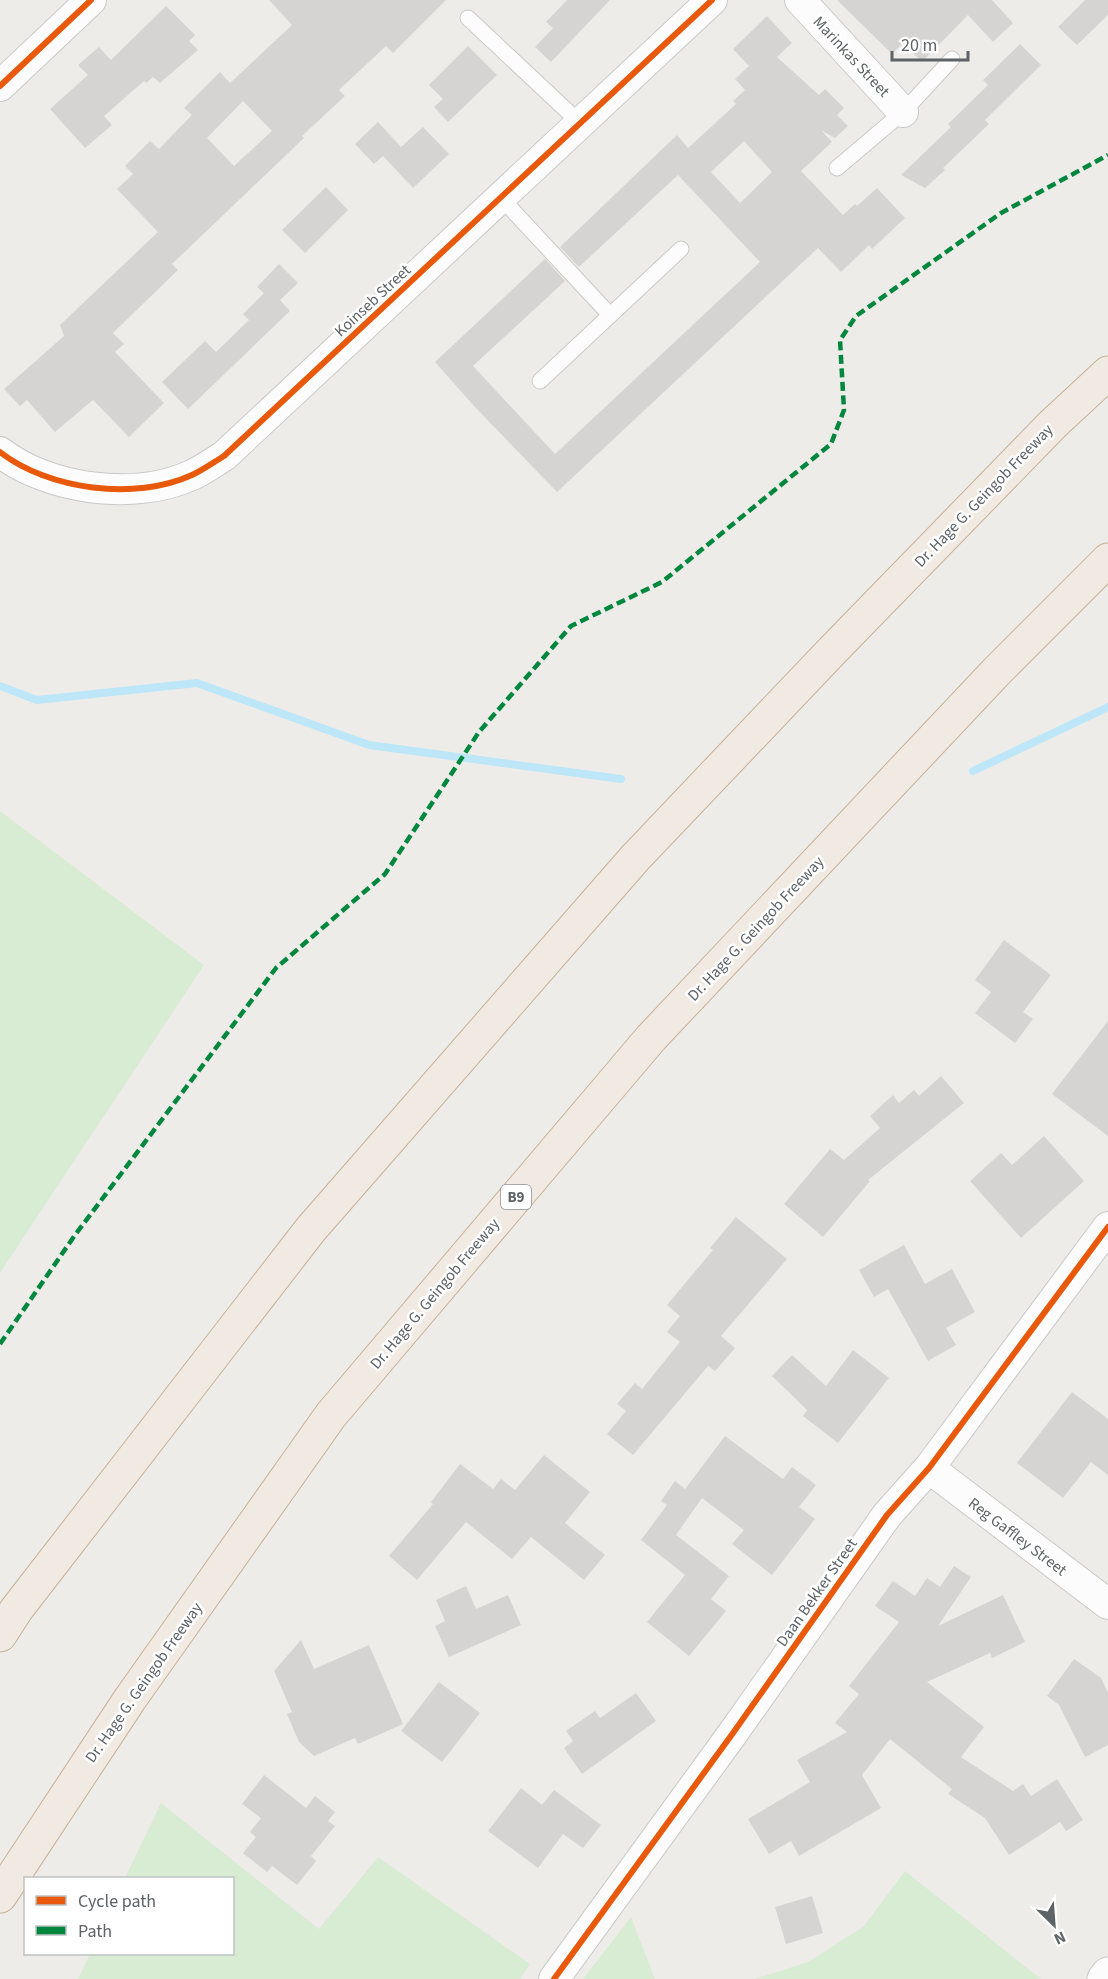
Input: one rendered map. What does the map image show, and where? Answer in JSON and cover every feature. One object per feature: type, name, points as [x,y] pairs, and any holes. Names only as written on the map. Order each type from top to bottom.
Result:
[{"type":"highway","name":"Dr. Hage G. Geingob Freeway","points":[[0,1635],[16,1610],[311,1229],[635,858],[822,660],[1053,424],[1108,373]]},
{"type":"highway","name":"Dr. Hage G. Geingob Freeway","points":[[0,1896],[130,1699],[331,1415],[651,1038],[997,671],[1108,560]]},
{"type":"street","points":[[0,87],[91,0]]},
{"type":"street","name":"Koinseb Street","points":[[0,452],[51,479],[78,486],[111,489],[150,487],[191,475],[224,456],[502,199],[712,0]]},
{"type":"street","name":"Marinkas Street","points":[[800,0],[903,112]]},
{"type":"street","name":"Daan Bekker Street","points":[[554,1979],[733,1733],[887,1515],[929,1468],[1108,1227]]},
{"type":"street","name":"Reg Gaffley Street","points":[[929,1468],[1108,1604]]},
{"type":"street","points":[[1104,1979],[1108,1974]]},
{"type":"lane","points":[[468,18],[580,123]]},
{"type":"lane","points":[[837,168],[903,112],[952,59]]},
{"type":"lane","points":[[502,199],[610,315]]},
{"type":"lane","points":[[540,381],[681,249]]},
{"type":"green space","points":[[0,811],[204,965],[0,1273]]},
{"type":"green space","points":[[161,1803],[319,1929],[378,1857],[530,1964],[520,1979],[78,1979],[90,1955],[234,1955],[234,1877],[125,1877]]},
{"type":"green space","points":[[905,1871],[1041,1979],[755,1979],[808,1962],[863,1927]]},
{"type":"green space","points":[[631,1917],[655,1979],[583,1979]]},
{"type":"building","points":[[269,0],[446,0],[393,53],[386,46],[339,90],[345,96],[172,264],[178,270],[113,333],[124,344],[115,352],[164,403],[129,437],[93,400],[55,432],[27,400],[20,406],[4,389],[64,336],[60,325],[158,232],[117,189],[133,174],[125,166],[150,141],[159,149],[192,115],[184,108],[220,72],[230,83],[292,25]],"holes":[[[243,101],[272,131],[234,166],[207,138]]]},
{"type":"building","points":[[567,0],[610,0],[551,62],[535,47],[553,28],[546,22]]},
{"type":"building","points":[[837,0],[992,0],[1013,23],[993,42],[968,15],[922,62],[903,43],[892,54]]},
{"type":"building","points":[[1085,0],[1108,0],[1108,15],[1077,45],[1058,27]]},
{"type":"building","points":[[166,6],[195,35],[189,41],[198,50],[160,83],[153,77],[146,83],[144,81],[104,116],[112,125],[85,148],[50,109],[88,75],[78,65],[99,47],[111,60]]},
{"type":"building","points":[[767,16],[792,43],[777,57],[819,95],[825,89],[844,108],[837,115],[848,126],[835,138],[821,130],[832,142],[801,171],[843,215],[877,188],[905,218],[872,249],[869,245],[841,272],[818,248],[557,492],[435,362],[545,259],[565,281],[473,366],[555,454],[760,262],[678,175],[579,267],[560,247],[677,135],[688,148],[736,104],[733,101],[745,90],[735,79],[749,66],[733,49]],"holes":[[[744,141],[772,172],[740,203],[711,172]]]},
{"type":"building","points":[[1020,44],[1041,65],[985,120],[989,124],[925,188],[901,175],[951,127],[948,124],[988,85],[983,80]]},
{"type":"building","points":[[468,46],[497,75],[448,122],[434,107],[443,99],[429,85]]},
{"type":"building","points":[[378,122],[401,147],[423,127],[449,154],[413,188],[383,156],[374,164],[355,144]]},
{"type":"building","points":[[326,187],[348,210],[305,253],[282,230]]},
{"type":"building","points":[[279,264],[298,283],[280,300],[290,311],[188,409],[162,382],[205,341],[216,352],[249,320],[243,314],[264,293],[257,287]]},
{"type":"building","points":[[1004,940],[1051,975],[1023,1012],[1033,1019],[1015,1043],[975,1013],[991,992],[975,980]]},
{"type":"building","points":[[1108,1021],[1108,1136],[1052,1094]]},
{"type":"building","points":[[941,1076],[964,1103],[868,1180],[870,1181],[823,1237],[784,1204],[830,1149],[844,1160],[880,1128],[870,1116],[893,1095],[899,1103],[914,1090],[919,1096]]},
{"type":"building","points":[[1044,1136],[1084,1181],[1021,1238],[970,1181],[1001,1153],[1012,1165]]},
{"type":"building","points":[[736,1217],[787,1259],[721,1336],[735,1348],[715,1371],[708,1366],[633,1455],[607,1434],[626,1411],[617,1404],[635,1383],[642,1389],[680,1342],[667,1332],[680,1316],[667,1305],[713,1250],[710,1248]]},
{"type":"building","points":[[904,1245],[925,1284],[952,1269],[975,1312],[946,1328],[956,1345],[928,1361],[888,1289],[874,1297],[859,1270]]},
{"type":"building","points":[[853,1350],[889,1378],[838,1443],[803,1416],[807,1410],[772,1376],[792,1355],[826,1386]]},
{"type":"building","points":[[1072,1392],[1108,1419],[1108,1475],[1091,1462],[1063,1498],[1017,1463]]},
{"type":"building","points":[[725,1436],[783,1479],[792,1467],[816,1485],[799,1507],[815,1519],[772,1575],[732,1544],[744,1530],[702,1498],[676,1535],[729,1576],[711,1599],[726,1611],[689,1656],[647,1622],[685,1575],[641,1540],[667,1505],[661,1501],[675,1481],[685,1489]]},
{"type":"building","points":[[544,1455],[590,1492],[565,1523],[605,1555],[584,1580],[531,1537],[512,1559],[466,1522],[417,1580],[389,1556],[433,1504],[431,1502],[460,1464],[493,1489],[501,1479],[515,1490]]},
{"type":"building","points":[[954,1566],[971,1577],[938,1626],[1003,1595],[1025,1642],[992,1658],[990,1653],[927,1682],[984,1727],[961,1757],[1013,1791],[1023,1784],[1031,1796],[1057,1779],[1083,1820],[1066,1831],[1060,1822],[1009,1855],[985,1818],[948,1794],[952,1789],[890,1739],[862,1775],[881,1808],[799,1856],[791,1841],[769,1854],[748,1819],[810,1782],[797,1760],[847,1732],[835,1723],[859,1694],[849,1686],[899,1622],[875,1606],[893,1581],[915,1596],[927,1578],[940,1587]]},
{"type":"building","points":[[466,1586],[476,1609],[508,1595],[521,1625],[449,1657],[435,1626],[445,1621],[436,1600]]},
{"type":"building","points":[[301,1640],[314,1669],[369,1645],[403,1724],[358,1744],[355,1738],[314,1756],[299,1742],[287,1714],[292,1712],[274,1671]]},
{"type":"building","points":[[1074,1659],[1101,1678],[1108,1693],[1108,1745],[1085,1757],[1059,1705],[1047,1696]]},
{"type":"building","points":[[439,1682],[480,1713],[442,1762],[401,1731]]},
{"type":"building","points":[[636,1693],[656,1721],[582,1774],[564,1748],[573,1741],[566,1731],[595,1711],[600,1718]]},
{"type":"building","points":[[264,1775],[306,1808],[315,1796],[335,1812],[328,1821],[335,1826],[311,1856],[316,1861],[297,1885],[272,1866],[267,1872],[243,1853],[256,1837],[250,1832],[261,1818],[242,1804]]},
{"type":"building","points":[[521,1788],[542,1805],[554,1790],[601,1825],[583,1848],[563,1834],[538,1868],[488,1831]]},
{"type":"building","points":[[812,1896],[823,1933],[786,1944],[775,1907]]},
{"type":"waterway","points":[[0,686],[37,700],[197,683],[369,745],[621,779]]},
{"type":"waterway","points":[[973,771],[1108,707]]},
{"type":"marked path","points":[[0,1344],[75,1235],[276,968],[385,874],[479,732],[571,626],[662,582],[831,444],[844,410],[840,340],[856,316],[1001,213],[1108,155]]},
{"type":"cycle path","points":[[0,86],[91,0]]},
{"type":"cycle path","points":[[0,452],[20,465],[67,483],[119,489],[145,488],[169,483],[196,473],[224,456],[712,0]]},
{"type":"cycle path","points":[[554,1979],[733,1733],[887,1515],[929,1468],[1108,1227]]}]
